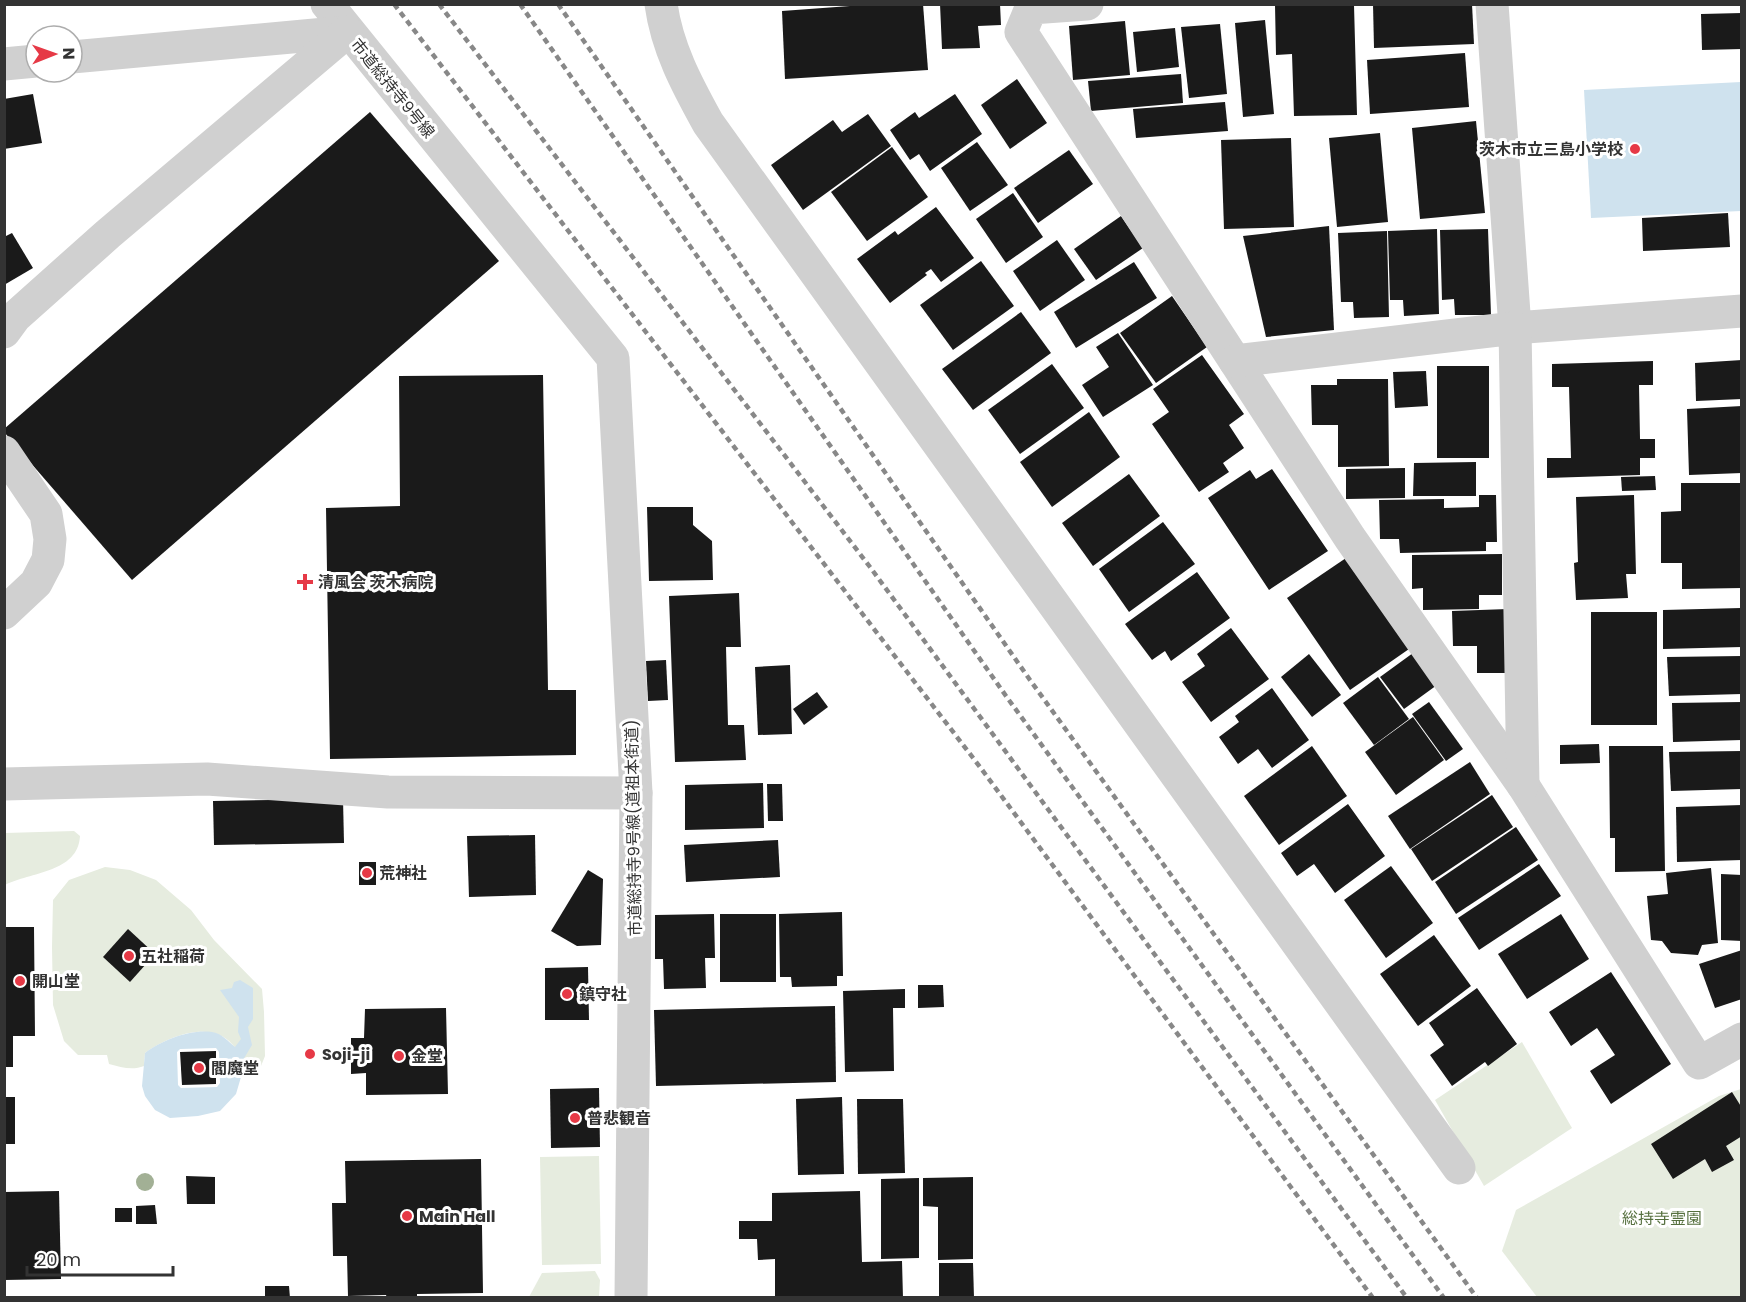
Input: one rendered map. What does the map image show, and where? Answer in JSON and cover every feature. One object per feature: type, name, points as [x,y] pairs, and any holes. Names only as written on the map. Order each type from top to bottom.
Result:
[{"type":"street","points":[[4,332],[15,317],[108,234],[347,32],[327,4]]},
{"type":"street","points":[[660,4],[668,41],[685,82],[708,123],[1459,1168]]},
{"type":"street","points":[[1087,4],[1031,8],[1021,32],[1350,538],[1523,785],[1699,1063],[1742,1040]]},
{"type":"street","points":[[1492,4],[1515,328],[1523,785]]},
{"type":"street","name":"市道総持寺9号線","points":[[84,56],[347,32],[613,358]]},
{"type":"street","points":[[4,64],[24,62]]},
{"type":"street","points":[[1235,361],[1515,328],[1742,311]]},
{"type":"street","name":"市道総持寺9号線(道祖本街道)","points":[[613,358],[636,793],[631,1298]]},
{"type":"street","points":[[4,452],[46,514],[50,539],[48,560],[36,583],[4,613]]},
{"type":"street","points":[[4,784],[207,779],[388,792],[636,793]]},
{"type":"green space","points":[[74,831],[80,836],[77,848],[71,857],[51,870],[5,885],[5,833]]},
{"type":"green space","points":[[105,867],[130,870],[156,880],[191,910],[214,940],[262,989],[265,1056],[261,1066],[256,1070],[249,1069],[229,1041],[210,1032],[187,1034],[164,1042],[145,1053],[144,1066],[135,1068],[109,1064],[107,1055],[78,1055],[64,1041],[53,1005],[53,900],[69,880]]},
{"type":"green space","points":[[1522,1042],[1572,1128],[1484,1186],[1435,1100]]},
{"type":"green space","name":"総持寺霊園","points":[[1741,1089],[1741,1297],[1537,1297],[1502,1251],[1516,1210],[1719,1096]]},
{"type":"green space","points":[[599,1156],[601,1264],[542,1265],[540,1157]]},
{"type":"green space","points":[[595,1271],[600,1280],[599,1297],[529,1297],[542,1273]]},
{"type":"water","points":[[1741,82],[1741,211],[1591,218],[1584,90]]},
{"type":"water","points":[[240,980],[253,988],[253,1019],[248,1027],[252,1045],[243,1060],[236,1094],[220,1111],[198,1116],[170,1118],[155,1110],[145,1096],[142,1086],[145,1053],[177,1036],[195,1032],[219,1034],[235,1047],[241,1039],[238,1032],[239,1017],[220,990],[232,988],[234,982]],"holes":[[[216,1048],[219,1052],[220,1083],[217,1087],[181,1088],[178,1085],[177,1052],[180,1049]]]},
{"type":"building","points":[[877,4],[923,4],[928,70],[785,79],[782,11]]},
{"type":"building","points":[[940,4],[1000,4],[1001,25],[978,26],[980,48],[942,49]]},
{"type":"building","points":[[1373,4],[1472,4],[1474,44],[1374,48]]},
{"type":"building","points":[[1275,5],[1354,5],[1357,115],[1294,116],[1292,54],[1276,55]]},
{"type":"building","points":[[1742,13],[1742,49],[1702,50],[1701,14]]},
{"type":"building","points":[[1265,20],[1274,114],[1243,117],[1235,23]]},
{"type":"building","points":[[1125,21],[1130,75],[1073,80],[1069,26]]},
{"type":"building","points":[[1220,24],[1227,94],[1189,98],[1181,27]]},
{"type":"building","points":[[1175,28],[1179,67],[1137,72],[1133,32]]},
{"type":"building","points":[[1465,53],[1469,107],[1370,114],[1367,60]]},
{"type":"building","points":[[1181,74],[1183,103],[1091,111],[1088,81]]},
{"type":"building","points":[[1017,79],[1047,123],[1010,149],[981,105]]},
{"type":"building","points":[[33,94],[42,143],[4,149],[4,99]]},
{"type":"building","points":[[955,94],[982,134],[930,171],[919,154],[910,160],[890,130],[915,112],[919,118]]},
{"type":"building","points":[[1225,102],[1228,131],[1136,138],[1133,109]]},
{"type":"building","points":[[370,112],[499,261],[132,580],[4,432],[4,429]]},
{"type":"building","points":[[868,114],[891,146],[803,210],[771,165],[833,120],[842,132]]},
{"type":"building","points":[[1476,121],[1485,213],[1420,219],[1412,128]]},
{"type":"building","points":[[1380,133],[1388,222],[1337,227],[1329,138]]},
{"type":"building","points":[[1291,138],[1294,227],[1224,229],[1221,140]]},
{"type":"building","points":[[977,142],[1008,185],[970,211],[941,168]]},
{"type":"building","points":[[892,147],[928,197],[867,241],[831,192]]},
{"type":"building","points":[[1069,150],[1093,184],[1038,223],[1014,188]]},
{"type":"building","points":[[1013,193],[1043,237],[1006,263],[976,219]]},
{"type":"building","points":[[936,207],[974,258],[941,282],[931,269],[925,273],[927,275],[890,303],[857,259],[895,231],[898,235]]},
{"type":"building","points":[[1728,213],[1730,247],[1643,251],[1642,218]]},
{"type":"building","points":[[1121,216],[1143,248],[1096,280],[1074,249]]},
{"type":"building","points":[[1329,226],[1334,330],[1266,337],[1243,236]]},
{"type":"building","points":[[1437,229],[1439,314],[1404,316],[1403,300],[1390,300],[1388,231]]},
{"type":"building","points":[[1488,229],[1491,315],[1455,315],[1454,299],[1442,300],[1440,230]]},
{"type":"building","points":[[1387,231],[1389,317],[1354,318],[1353,302],[1341,302],[1338,233]]},
{"type":"building","points":[[12,233],[33,268],[4,285],[4,237]]},
{"type":"building","points":[[1057,240],[1085,280],[1040,311],[1013,271]]},
{"type":"building","points":[[981,261],[1014,306],[953,350],[920,305]]},
{"type":"building","points":[[1134,262],[1157,298],[1076,348],[1054,312]]},
{"type":"building","points":[[1172,296],[1207,347],[1156,383],[1120,333]]},
{"type":"building","points":[[1021,312],[1051,353],[973,410],[942,369]]},
{"type":"building","points":[[1118,333],[1153,385],[1103,417],[1082,385],[1109,367],[1096,347]]},
{"type":"building","points":[[1202,355],[1244,414],[1229,425],[1244,448],[1223,463],[1229,472],[1199,492],[1152,424],[1169,412],[1153,389]]},
{"type":"building","points":[[1742,360],[1742,399],[1696,401],[1695,363]]},
{"type":"building","points":[[1653,361],[1653,385],[1639,385],[1640,439],[1655,439],[1655,458],[1640,458],[1640,475],[1547,478],[1547,458],[1571,458],[1569,387],[1552,387],[1552,364]]},
{"type":"building","points":[[1052,364],[1084,408],[1020,454],[988,410]]},
{"type":"building","points":[[1437,366],[1489,366],[1489,458],[1437,458]]},
{"type":"building","points":[[1426,371],[1428,406],[1395,408],[1393,372]]},
{"type":"building","points":[[543,375],[548,690],[576,690],[576,755],[330,759],[326,508],[400,506],[399,376]]},
{"type":"building","points":[[1337,379],[1388,379],[1389,466],[1338,467],[1338,425],[1312,425],[1311,385],[1337,385]]},
{"type":"building","points":[[1742,406],[1742,473],[1689,475],[1687,409]]},
{"type":"building","points":[[1089,412],[1120,457],[1052,507],[1020,462]]},
{"type":"building","points":[[1476,462],[1476,496],[1413,496],[1414,463]]},
{"type":"building","points":[[1405,468],[1405,498],[1346,499],[1346,469]]},
{"type":"building","points":[[1272,469],[1328,551],[1269,590],[1208,498],[1250,470],[1256,479]]},
{"type":"building","points":[[1129,474],[1160,516],[1093,566],[1062,523]]},
{"type":"building","points":[[1655,476],[1656,490],[1622,491],[1621,477]]},
{"type":"building","points":[[1681,483],[1742,483],[1742,588],[1682,589],[1682,563],[1661,563],[1661,512],[1681,511]]},
{"type":"building","points":[[1479,495],[1496,495],[1497,542],[1486,542],[1486,551],[1400,553],[1399,539],[1380,539],[1379,500],[1444,499],[1444,508],[1479,507]]},
{"type":"building","points":[[1634,495],[1636,574],[1626,574],[1628,598],[1576,600],[1574,563],[1578,562],[1576,497]]},
{"type":"building","points":[[647,507],[693,507],[693,525],[712,541],[713,580],[649,581]]},
{"type":"building","points":[[1163,522],[1195,564],[1129,612],[1099,569]]},
{"type":"building","points":[[1502,554],[1502,595],[1479,595],[1479,609],[1423,610],[1423,588],[1412,589],[1412,555]]},
{"type":"building","points":[[1346,558],[1409,649],[1350,690],[1287,598]]},
{"type":"building","points":[[1197,572],[1230,618],[1171,661],[1165,651],[1152,660],[1125,624]]},
{"type":"building","points":[[739,593],[741,647],[726,647],[728,725],[744,725],[746,760],[675,762],[669,596]]},
{"type":"building","points":[[1741,608],[1742,647],[1663,649],[1663,610]]},
{"type":"building","points":[[1508,609],[1509,673],[1477,673],[1477,646],[1453,646],[1452,611]]},
{"type":"building","points":[[1591,612],[1657,612],[1657,725],[1591,725]]},
{"type":"building","points":[[1231,628],[1269,679],[1211,722],[1182,682],[1205,666],[1197,654]]},
{"type":"building","points":[[1413,653],[1437,685],[1404,709],[1380,677]]},
{"type":"building","points":[[1309,654],[1341,695],[1312,717],[1281,677]]},
{"type":"building","points":[[1742,656],[1742,694],[1669,696],[1667,657]]},
{"type":"building","points":[[666,660],[668,700],[648,701],[646,661]]},
{"type":"building","points":[[790,665],[792,734],[758,735],[755,667]]},
{"type":"building","points":[[1378,677],[1409,719],[1374,745],[1343,703]]},
{"type":"building","points":[[1272,688],[1309,740],[1272,768],[1258,749],[1238,764],[1219,737],[1239,722],[1235,716]]},
{"type":"building","points":[[817,692],[828,707],[804,725],[793,709]]},
{"type":"building","points":[[1429,702],[1463,749],[1446,761],[1412,714]]},
{"type":"building","points":[[1742,702],[1742,740],[1673,742],[1672,703]]},
{"type":"building","points":[[1413,717],[1444,760],[1396,795],[1365,752]]},
{"type":"building","points":[[1599,744],[1600,763],[1560,764],[1560,745]]},
{"type":"building","points":[[1312,746],[1347,796],[1279,845],[1244,796]]},
{"type":"building","points":[[1609,746],[1663,746],[1665,871],[1615,872],[1615,838],[1610,838]]},
{"type":"building","points":[[1742,751],[1742,789],[1671,791],[1669,752]]},
{"type":"building","points":[[1470,762],[1490,794],[1410,849],[1388,816]]},
{"type":"building","points":[[763,783],[764,828],[685,830],[685,785]]},
{"type":"building","points":[[767,784],[782,784],[783,821],[768,821]]},
{"type":"building","points":[[1492,795],[1513,827],[1432,881],[1411,849]]},
{"type":"building","points":[[343,799],[344,843],[214,845],[213,801]]},
{"type":"building","points":[[1348,804],[1385,856],[1335,893],[1314,864],[1297,876],[1281,853]]},
{"type":"building","points":[[1742,805],[1742,860],[1677,862],[1676,807]]},
{"type":"building","points":[[1516,827],[1538,860],[1456,914],[1435,882]]},
{"type":"building","points":[[535,835],[536,895],[469,897],[467,836]]},
{"type":"building","points":[[778,840],[780,877],[686,882],[684,845]]},
{"type":"building","name":"荒神社","points":[[359,862],[376,862],[376,885],[359,885]]},
{"type":"building","points":[[415,864],[416,880],[397,880],[397,865]]},
{"type":"building","points":[[1539,864],[1561,896],[1479,950],[1458,918]]},
{"type":"building","points":[[1391,866],[1433,923],[1386,958],[1344,900]]},
{"type":"building","points":[[1711,868],[1718,943],[1702,945],[1698,955],[1671,953],[1662,941],[1651,940],[1647,896],[1668,894],[1666,873]]},
{"type":"building","points":[[588,870],[603,879],[601,945],[577,946],[551,931]]},
{"type":"building","points":[[1721,874],[1742,875],[1742,941],[1721,940]]},
{"type":"building","points":[[842,912],[843,976],[837,976],[837,986],[792,987],[791,977],[780,977],[779,914]]},
{"type":"building","points":[[714,914],[715,958],[705,958],[706,988],[664,989],[663,959],[655,959],[655,915]]},
{"type":"building","points":[[720,914],[776,914],[776,982],[720,982]]},
{"type":"building","points":[[1561,914],[1589,959],[1527,999],[1498,954]]},
{"type":"building","name":"開山堂","points":[[4,927],[34,927],[35,1036],[13,1036],[13,1067],[4,1067]]},
{"type":"building","name":"五社稲荷","points":[[128,929],[155,954],[130,982],[103,957]]},
{"type":"building","points":[[1434,935],[1471,986],[1418,1026],[1380,974]]},
{"type":"building","points":[[1742,950],[1742,999],[1715,1008],[1699,964]]},
{"type":"building","name":"鎮守社","points":[[588,967],[589,1020],[545,1020],[545,968]]},
{"type":"building","points":[[1611,972],[1671,1064],[1611,1104],[1590,1071],[1615,1055],[1597,1028],[1571,1046],[1549,1012]]},
{"type":"building","points":[[918,985],[943,985],[944,1007],[918,1008]]},
{"type":"building","points":[[1477,988],[1517,1044],[1488,1066],[1485,1062],[1452,1086],[1430,1055],[1444,1045],[1429,1023]]},
{"type":"building","points":[[905,989],[905,1008],[893,1008],[894,1071],[845,1072],[843,991]]},
{"type":"building","points":[[835,1006],[836,1082],[656,1086],[654,1010]]},
{"type":"building","name":"金堂","points":[[446,1008],[448,1094],[366,1095],[366,1073],[351,1074],[351,1038],[364,1038],[365,1009]]},
{"type":"building","name":"閻魔堂","points":[[216,1051],[216,1084],[182,1085],[180,1052]]},
{"type":"building","name":"普悲観音","points":[[599,1088],[600,1147],[551,1148],[550,1089]]},
{"type":"building","points":[[1732,1092],[1742,1108],[1742,1136],[1726,1146],[1734,1160],[1712,1172],[1705,1159],[1673,1179],[1651,1144]]},
{"type":"building","points":[[4,1097],[15,1097],[15,1144],[4,1144]]},
{"type":"building","points":[[842,1097],[844,1174],[798,1175],[796,1099]]},
{"type":"building","points":[[857,1099],[903,1099],[905,1173],[858,1174]]},
{"type":"building","name":"Main Hall","points":[[481,1159],[483,1293],[417,1294],[417,1298],[387,1298],[386,1295],[348,1296],[347,1256],[333,1256],[332,1203],[346,1203],[345,1161]]},
{"type":"building","points":[[186,1176],[215,1177],[215,1204],[187,1204]]},
{"type":"building","points":[[973,1177],[973,1259],[938,1260],[938,1207],[923,1206],[923,1178]]},
{"type":"building","points":[[919,1178],[919,1258],[881,1259],[881,1179]]},
{"type":"building","points":[[59,1191],[61,1279],[4,1280],[4,1192]]},
{"type":"building","points":[[860,1191],[862,1262],[902,1261],[903,1298],[775,1298],[775,1259],[758,1260],[757,1239],[739,1239],[739,1221],[772,1221],[772,1193]]},
{"type":"building","points":[[155,1205],[157,1224],[136,1224],[136,1206]]},
{"type":"building","points":[[115,1208],[132,1208],[132,1222],[115,1222]]},
{"type":"building","points":[[939,1263],[973,1263],[974,1298],[939,1298]]},
{"type":"building","points":[[265,1286],[289,1286],[290,1298],[265,1298]]},
{"type":"railway","points":[[394,4],[980,767],[1373,1298]]},
{"type":"railway","points":[[439,4],[870,567],[1407,1298]]},
{"type":"railway","points":[[520,4],[1006,696],[1444,1298]]},
{"type":"railway","points":[[558,4],[1030,680],[1477,1298]]},
{"type":"place","name":"茨木市立三島小学校","points":[[1635,149]]},
{"type":"place","name":"清風会 茨木病院","points":[[305,582]]},
{"type":"place","name":"荒神社","points":[[367,873]]},
{"type":"place","name":"五社稲荷","points":[[129,956]]},
{"type":"place","name":"開山堂","points":[[20,981]]},
{"type":"place","name":"鎮守社","points":[[567,994]]},
{"type":"place","name":"Soji-ji","points":[[310,1054]]},
{"type":"place","name":"金堂","points":[[399,1056]]},
{"type":"place","name":"閻魔堂","points":[[199,1068]]},
{"type":"place","name":"普悲観音","points":[[575,1118]]},
{"type":"place","name":"Main Hall","points":[[407,1216]]}]
